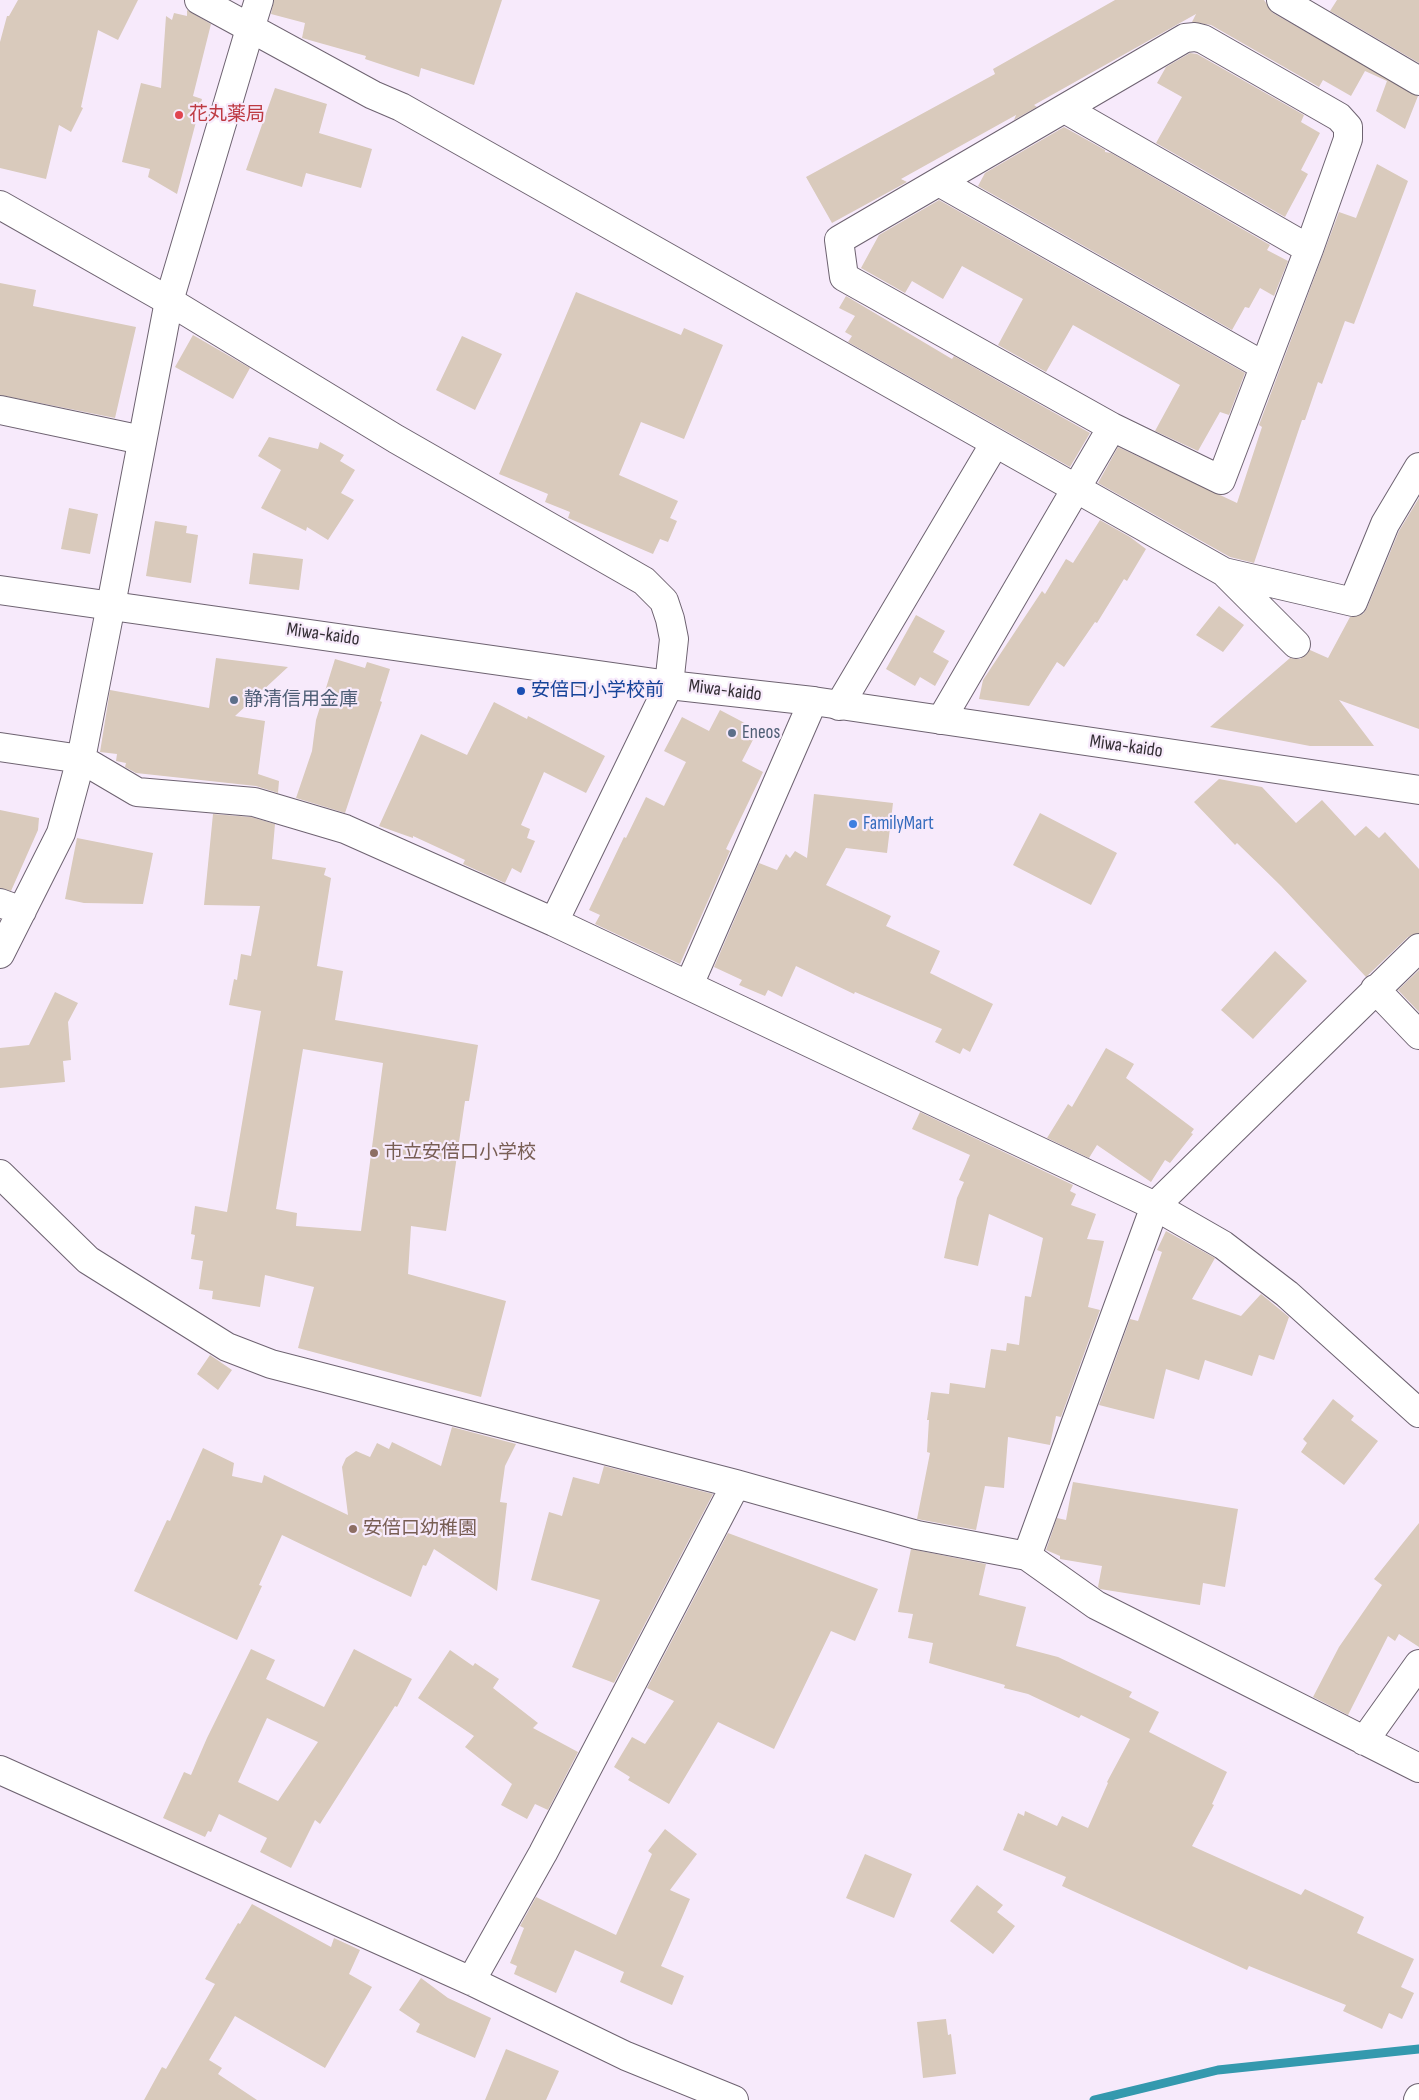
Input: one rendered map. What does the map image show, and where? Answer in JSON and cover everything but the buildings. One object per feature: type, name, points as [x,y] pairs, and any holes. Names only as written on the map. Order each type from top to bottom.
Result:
[{"type":"street","points":[[199,0],[373,95],[401,107],[1224,572],[1296,644]]},
{"type":"street","points":[[0,954],[11,907],[61,833],[81,759],[169,301],[259,0]]},
{"type":"street","points":[[1281,0],[1419,81]]},
{"type":"street","points":[[1186,38],[1203,39],[1339,117],[1348,128],[1348,139],[1309,249],[1221,480],[1112,427],[844,277],[839,240],[1065,109],[1186,38]]},
{"type":"street","points":[[1065,109],[1309,249]]},
{"type":"street","points":[[939,182],[1264,366]]},
{"type":"street","points":[[0,205],[169,301],[396,439],[644,581],[664,601],[674,639],[668,685],[554,922]]},
{"type":"street","points":[[0,410],[142,440]]},
{"type":"street","points":[[941,720],[1112,427]]},
{"type":"street","points":[[689,985],[826,704],[995,443]]},
{"type":"street","points":[[1224,572],[1352,602],[1385,524],[1419,467]]},
{"type":"street","name":"Miwa-kaido","points":[[0,590],[668,685],[941,720],[1419,790]]},
{"type":"street","points":[[0,748],[81,759],[138,792],[254,802],[345,829],[554,922],[689,985],[1155,1206],[1223,1245],[1280,1288],[1419,1413]]},
{"type":"street","points":[[1027,1556],[1155,1206],[1419,948]]},
{"type":"street","points":[[1375,989],[1419,1035]]},
{"type":"street","points":[[0,1174],[88,1260],[227,1348],[270,1364],[736,1484],[917,1535],[1027,1556],[1096,1605],[1419,1768]]},
{"type":"street","points":[[471,1981],[543,1853],[736,1484]]},
{"type":"street","points":[[1364,1741],[1419,1664]]},
{"type":"street","points":[[0,1770],[471,1981],[626,2056],[734,2100]]},
{"type":"waterway","points":[[1094,2100],[1218,2070],[1419,2049]]},
{"type":"place","name":"花丸薬局","points":[[179,115]]},
{"type":"place","name":"安倍口小学校前","points":[[521,691]]},
{"type":"place","name":"静清信用金庫","points":[[234,700]]},
{"type":"place","name":"Eneos","points":[[732,733]]},
{"type":"place","name":"FamilyMart","points":[[853,824]]},
{"type":"place","name":"市立安倍口小学校","points":[[374,1153]]},
{"type":"place","name":"安倍口幼稚園","points":[[353,1529]]}]
